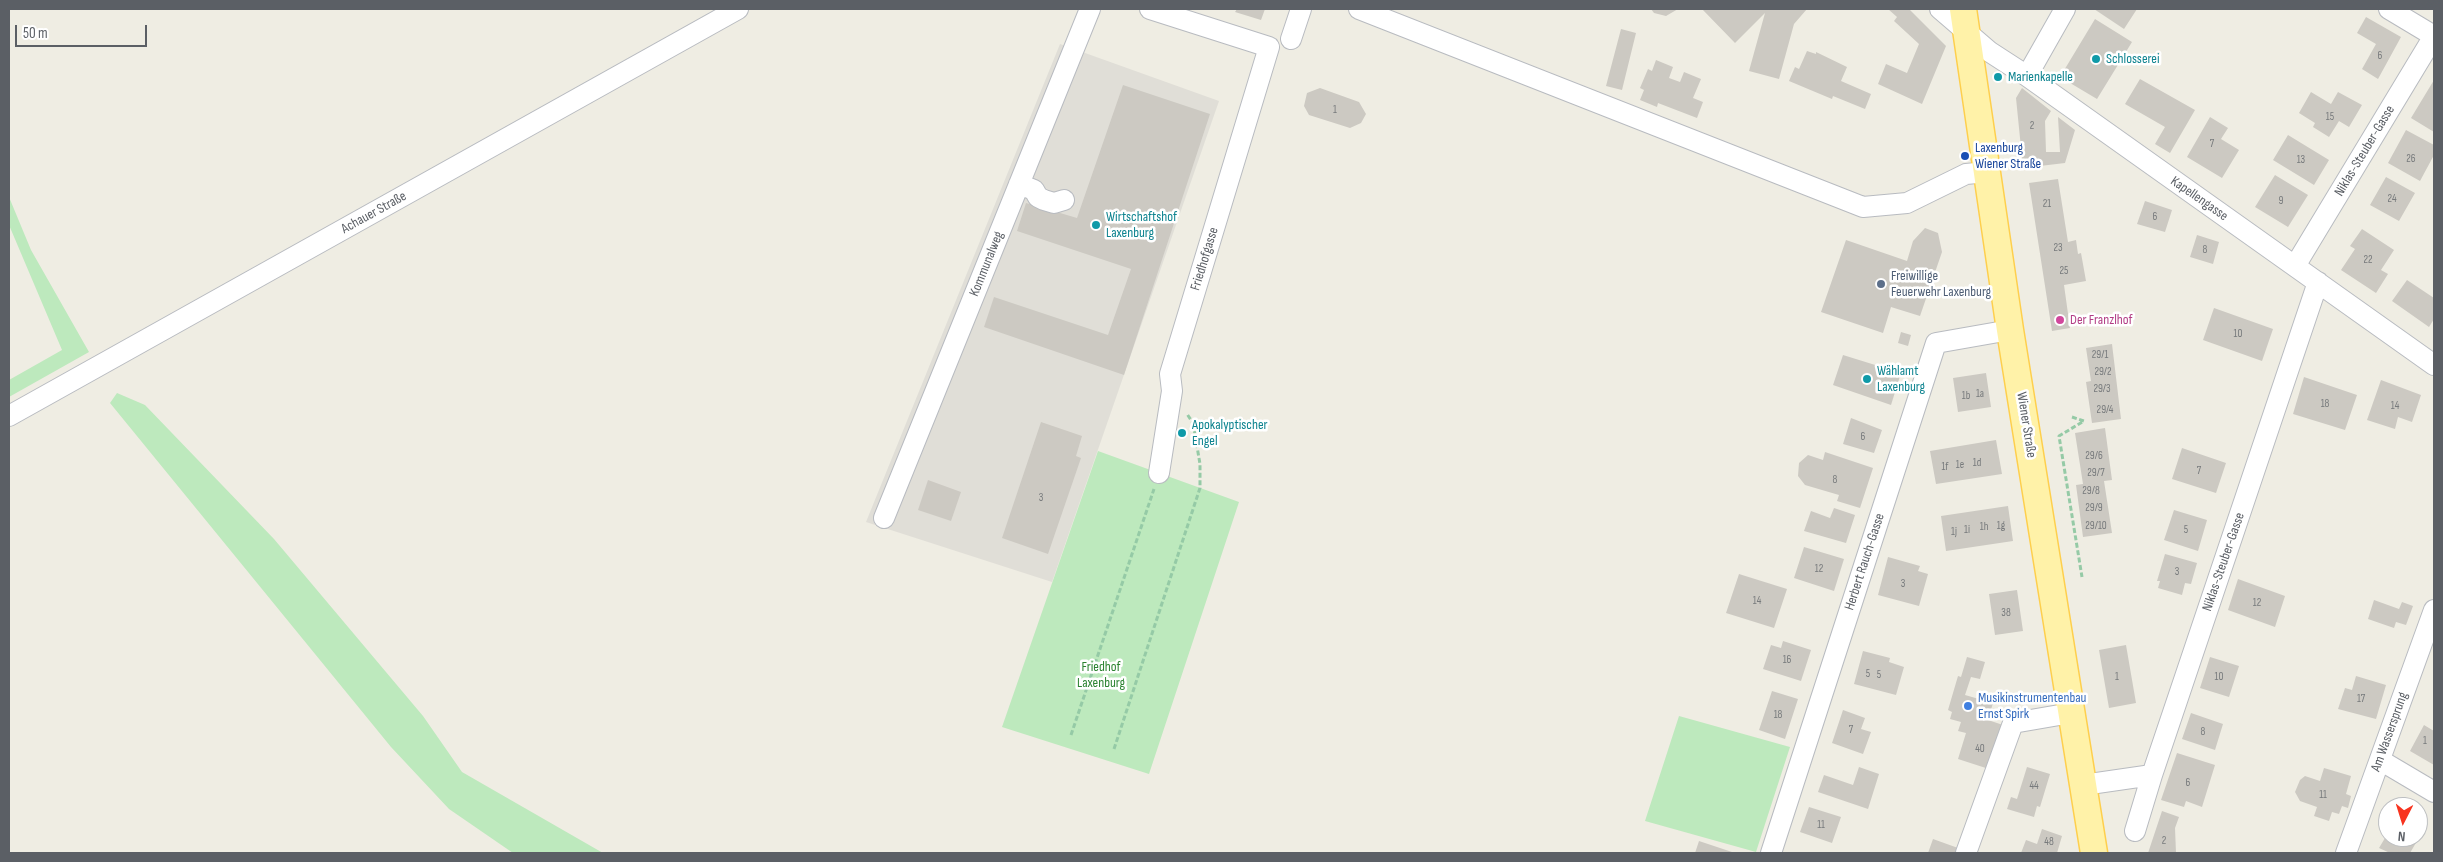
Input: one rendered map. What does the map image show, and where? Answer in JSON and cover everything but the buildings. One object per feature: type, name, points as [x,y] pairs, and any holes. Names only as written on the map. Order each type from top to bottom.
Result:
[{"type":"main road","name":"Wiener Straße","points":[[1964,19],[2010,330],[2094,853]]},
{"type":"street","name":"Achauer Straße","points":[[9,416],[738,9]]},
{"type":"street","name":"Kommunalweg","points":[[884,518],[1026,187],[1090,9]]},
{"type":"street","name":"Friedhofgasse","points":[[1150,9],[1269,47],[1170,374],[1172,391],[1159,473]]},
{"type":"street","points":[[1291,39],[1301,9]]},
{"type":"street","points":[[1359,9],[1863,207],[1907,203],[1966,174],[1987,172]]},
{"type":"street","points":[[1940,9],[1964,19]]},
{"type":"street","points":[[2027,76],[2065,9]]},
{"type":"street","points":[[2389,9],[2434,36]]},
{"type":"street","name":"Kapellengasse","points":[[1964,19],[1990,52],[2027,76],[2434,365]]},
{"type":"street","name":"Niklas-Steuber-Gasse","points":[[2295,266],[2434,36]]},
{"type":"street","points":[[1026,187],[1042,186],[1048,188],[1058,192],[1071,203]]},
{"type":"street","name":"Niklas-Steuber-Gasse","points":[[2135,831],[2152,775],[2318,282]]},
{"type":"street","name":"Herbert Rauch-Gasse","points":[[1771,853],[1936,343],[2010,330]]},
{"type":"street","name":"Am Wassersprung","points":[[2346,853],[2434,610]]},
{"type":"street","points":[[1966,853],[2013,723],[2071,713]]},
{"type":"street","points":[[2380,760],[2434,792]]},
{"type":"street","points":[[2083,785],[2152,775]]},
{"type":"path","points":[[1114,749],[1200,488],[1200,464],[1193,423],[1172,391]]},
{"type":"path","points":[[2072,417],[2084,421],[2059,436],[2082,577]]},
{"type":"path","points":[[1071,735],[1159,473]]},
{"type":"shaded area","points":[[1060,44],[1219,101],[1052,582],[866,522]]},
{"type":"green space","points":[[9,197],[31,250],[89,352],[9,397],[9,380],[62,350],[9,225]]},
{"type":"green space","points":[[117,393],[145,405],[274,539],[423,716],[462,772],[603,853],[513,853],[449,809],[391,747],[110,403]]},
{"type":"green space","name":"Friedhof Laxenburg","points":[[1098,451],[1239,502],[1149,774],[1002,727]]},
{"type":"green space","points":[[1679,716],[1790,747],[1756,852],[1645,821]]},
{"type":"place","name":"Schlosserei","points":[[2096,59]]},
{"type":"place","name":"Marienkapelle","points":[[1998,77]]},
{"type":"place","name":"Laxenburg Wiener Straße","points":[[1965,156]]},
{"type":"place","name":"Wirtschaftshof Laxenburg","points":[[1096,225]]},
{"type":"place","name":"Freiwillige Feuerwehr Laxenburg","points":[[1881,284]]},
{"type":"place","name":"Der Franzlhof","points":[[2060,320]]},
{"type":"place","name":"Wählamt Laxenburg","points":[[1867,379]]},
{"type":"place","name":"Apokalyptischer Engel","points":[[1182,433]]},
{"type":"place","name":"Musikinstrumentenbau Ernst Spirk","points":[[1968,706]]}]
